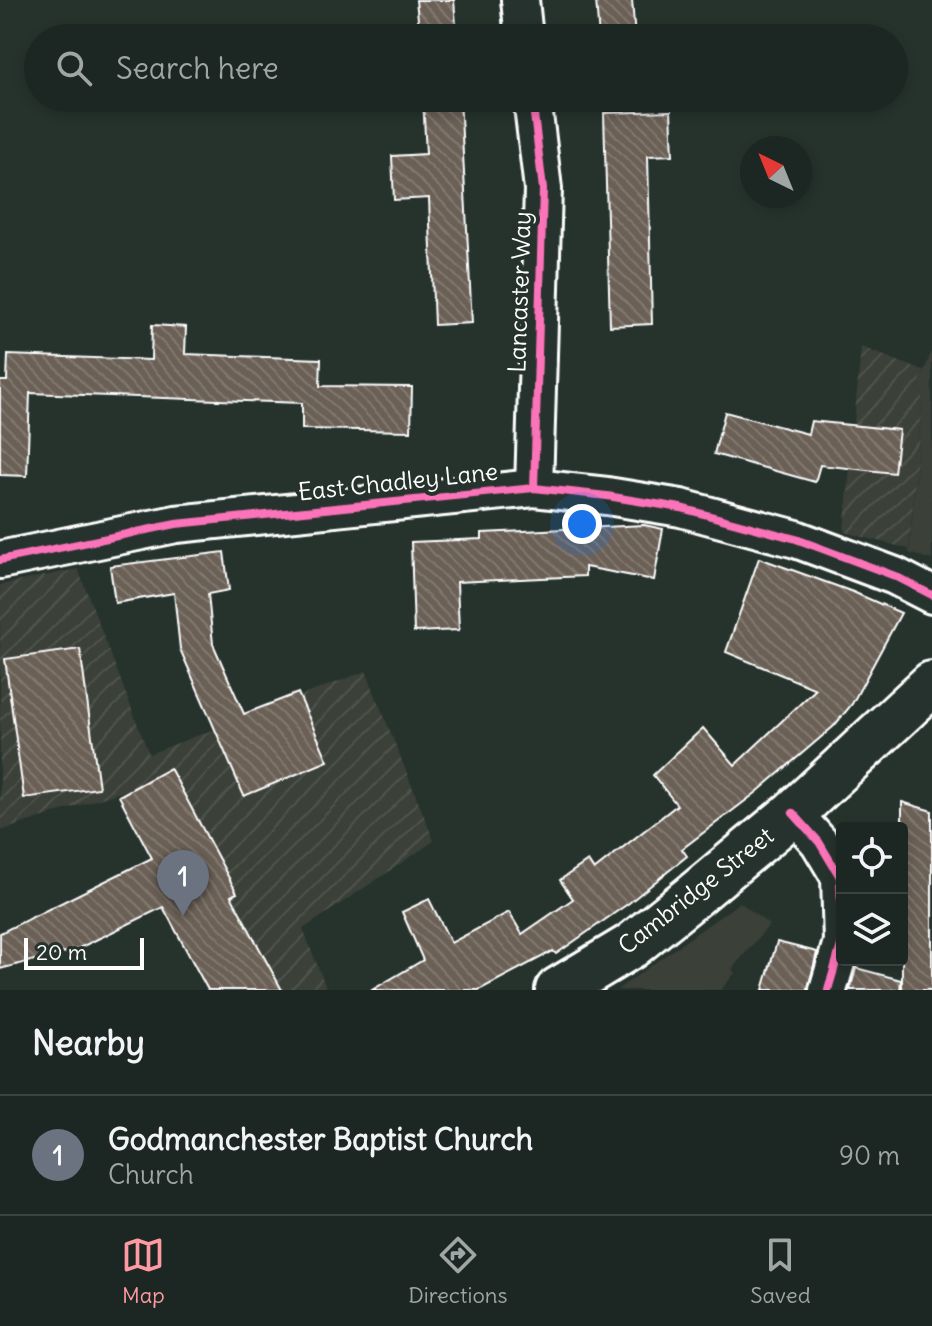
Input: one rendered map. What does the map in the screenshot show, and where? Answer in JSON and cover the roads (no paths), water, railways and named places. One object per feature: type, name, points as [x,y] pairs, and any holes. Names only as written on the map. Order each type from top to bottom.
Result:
[{"type":"main road","name":"Cambridge Street","points":[[558,990],[631,946],[793,813],[932,684]]},
{"type":"street","points":[[520,0],[523,24]]},
{"type":"street","name":"Lancaster Way","points":[[534,112],[543,189],[534,488]]},
{"type":"street","name":"East Chadley Lane","points":[[0,560],[176,524],[534,488],[681,508],[796,539],[895,576],[932,595]]},
{"type":"street","points":[[793,813],[819,842],[840,877],[842,942],[828,990]]},
{"type":"place","name":"Godmanchester Baptist Church","points":[[183,916]]}]
